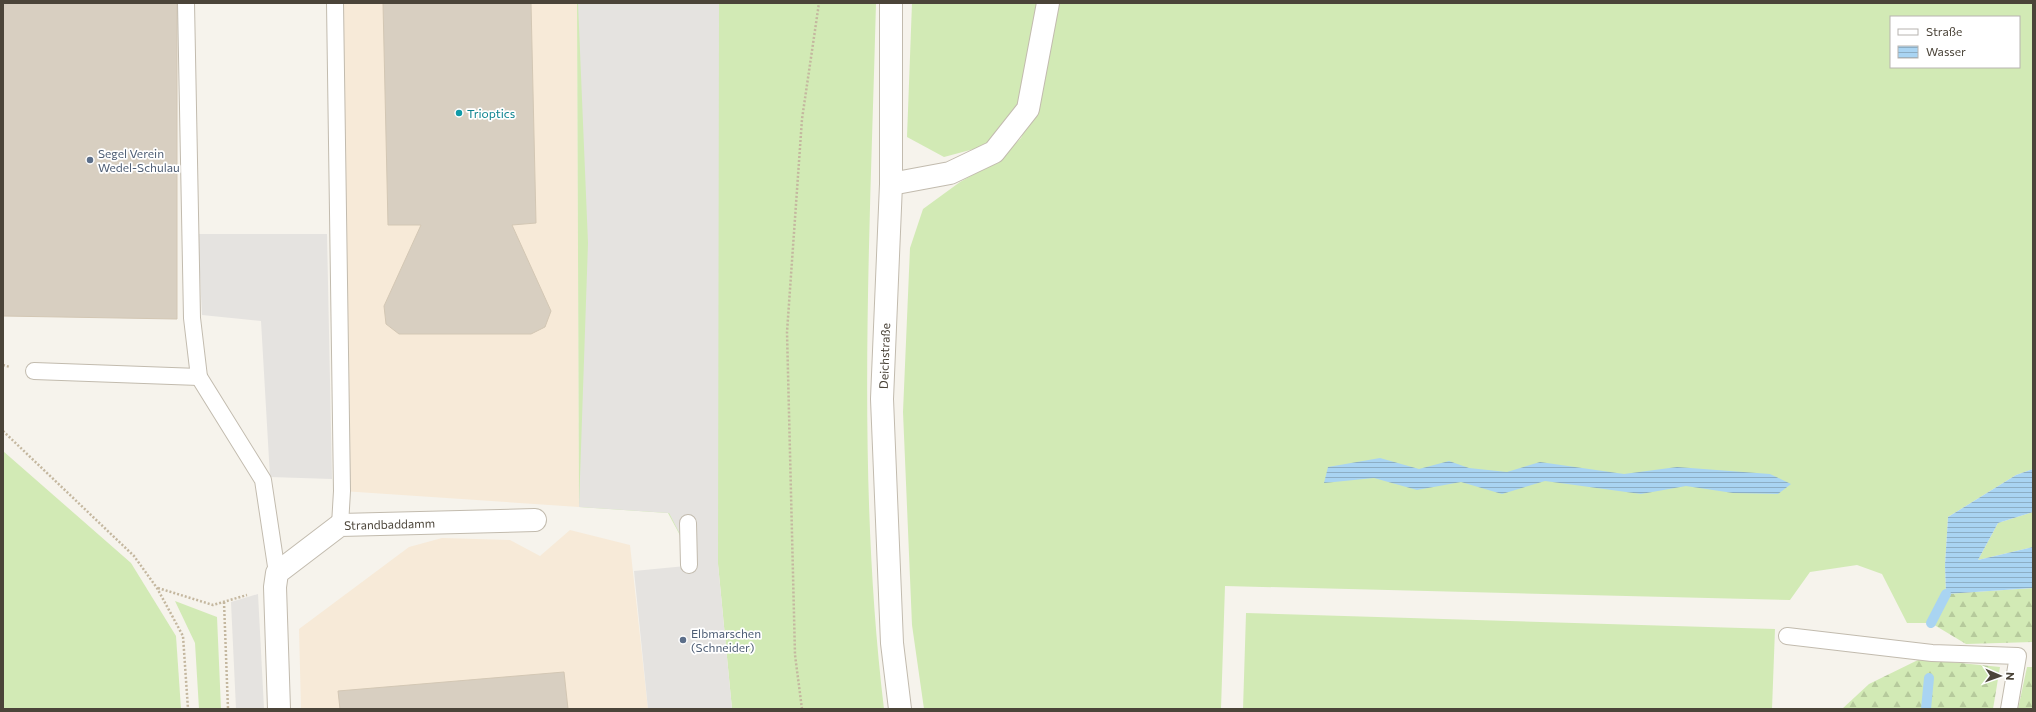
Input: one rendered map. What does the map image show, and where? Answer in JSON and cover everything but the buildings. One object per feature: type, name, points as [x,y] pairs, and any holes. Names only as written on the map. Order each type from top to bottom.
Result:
[{"type":"street","name":"Deichstraße","points":[[891,3],[891,184],[882,399],[892,643],[900,709]]},
{"type":"street","points":[[891,184],[950,173],[994,152],[1028,108],[1048,3]]},
{"type":"street","name":"Strandbaddamm","points":[[276,580],[340,525],[535,520]]},
{"type":"street","points":[[276,580],[280,709]]},
{"type":"lane","points":[[186,3],[192,318],[199,377],[263,480],[276,580]]},
{"type":"lane","points":[[335,3],[342,492],[340,525]]},
{"type":"lane","points":[[34,371],[199,377]]},
{"type":"lane","points":[[688,523],[689,565]]},
{"type":"lane","points":[[1788,636],[1932,653],[2018,656],[2008,709]]},
{"type":"path","points":[[802,709],[795,655],[787,332],[802,119],[819,3]]},
{"type":"path","points":[[3,431],[134,556],[157,588],[183,636],[188,709]]},
{"type":"path","points":[[157,588],[213,605],[224,602],[276,580]]},
{"type":"path","points":[[224,602],[228,709]]},
{"type":"shaded area","points":[[344,3],[577,3],[579,507],[342,491]]},
{"type":"shaded area","points":[[578,3],[719,3],[718,564],[732,709],[648,709],[634,571],[696,565],[669,513],[579,507],[588,243]]},
{"type":"shaded area","points":[[198,234],[327,234],[332,479],[270,477],[261,321],[202,315]]},
{"type":"shaded area","points":[[570,530],[630,545],[648,709],[301,709],[299,629],[409,547],[442,538],[510,540],[540,556]]},
{"type":"shaded area","points":[[258,594],[264,709],[236,709],[231,602]]},
{"type":"green space","points":[[577,3],[876,3],[867,356],[868,445],[870,533],[875,621],[884,709],[732,709],[718,564],[696,565],[668,513],[579,507]]},
{"type":"green space","points":[[912,3],[1041,3],[1024,95],[985,146],[944,157],[907,137]]},
{"type":"green space","points":[[1056,3],[2033,3],[2033,469],[2016,475],[1948,517],[1945,565],[1946,594],[1931,623],[1907,623],[1882,574],[1857,565],[1810,572],[1790,600],[1225,586],[1221,709],[924,709],[912,625],[903,412],[910,248],[923,209],[960,182],[994,163],[1021,138],[1044,83]]},
{"type":"green space","points":[[3,451],[131,563],[176,636],[181,709],[3,709]]},
{"type":"green space","points":[[2033,512],[2033,547],[1978,560],[1998,523]]},
{"type":"green space","points":[[2033,588],[2033,642],[1966,644],[1931,623],[1946,594]]},
{"type":"green space","points":[[175,601],[217,617],[221,709],[199,709],[195,643]]},
{"type":"green space","points":[[1246,613],[1775,629],[1772,709],[1243,709]]},
{"type":"green space","points":[[1920,659],[2000,667],[1993,709],[1842,709],[1869,684]]},
{"type":"green space","points":[[2027,667],[2033,667],[2033,709],[2018,709]]},
{"type":"water","points":[[1380,458],[1419,469],[1449,461],[1469,468],[1507,472],[1540,462],[1624,474],[1677,467],[1770,474],[1791,484],[1778,494],[1733,493],[1686,486],[1641,494],[1545,481],[1502,494],[1461,482],[1417,490],[1374,478],[1324,483],[1328,467]]},
{"type":"water","points":[[2033,469],[2033,512],[1998,523],[1978,560],[2033,547],[2033,588],[1946,594],[1945,565],[1948,517],[2016,475]]},
{"type":"waterway","points":[[1931,623],[1946,594]]},
{"type":"waterway","points":[[1926,709],[1929,678]]},
{"type":"place","name":"Trioptics","points":[[459,113]]},
{"type":"place","name":"Segel Verein Wedel-Schulau","points":[[90,160]]},
{"type":"place","name":"Elbmarschen (Schneider)","points":[[683,640]]}]
